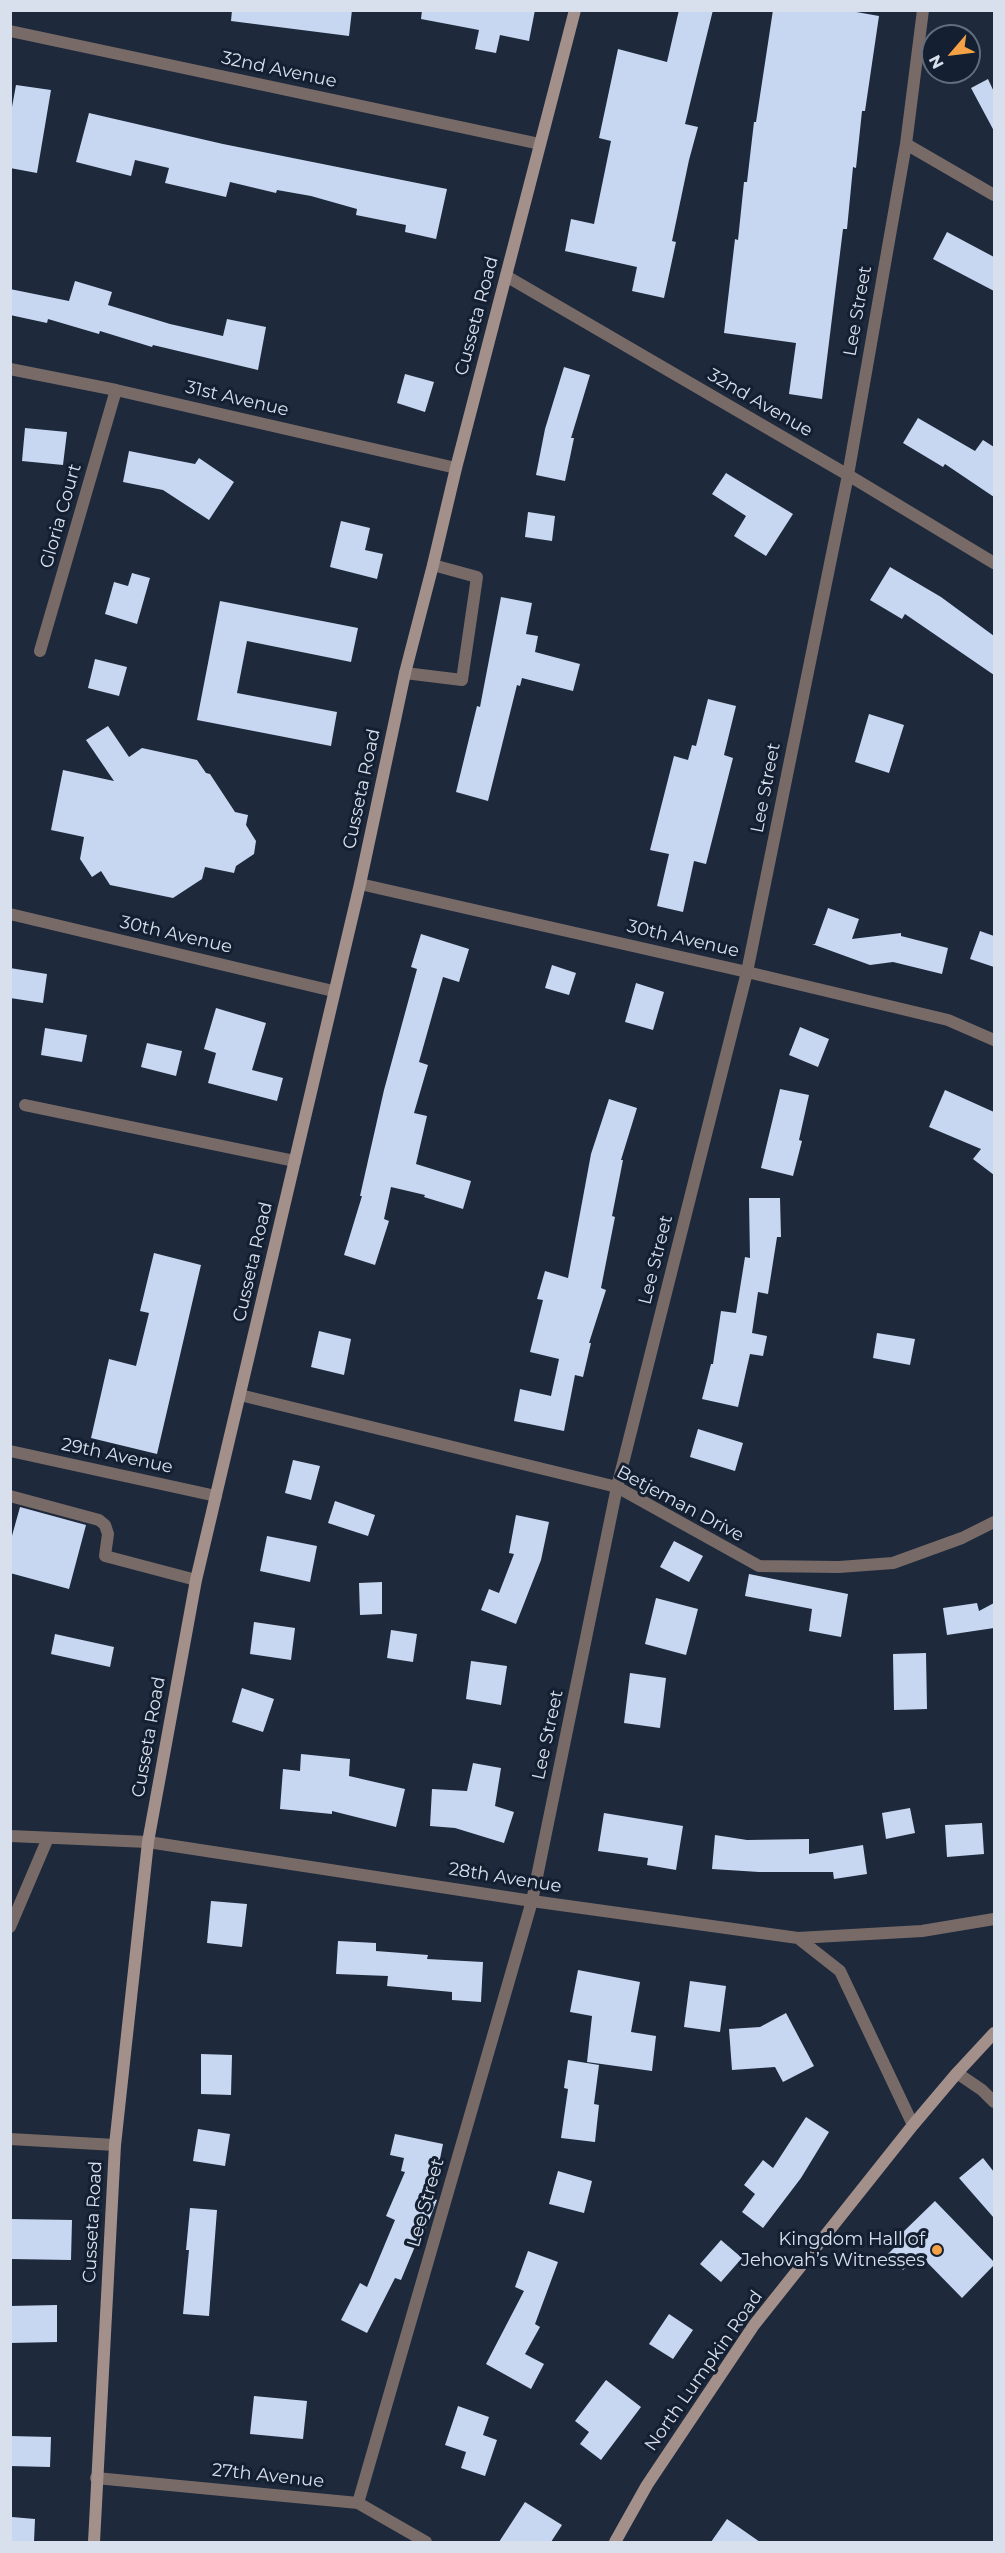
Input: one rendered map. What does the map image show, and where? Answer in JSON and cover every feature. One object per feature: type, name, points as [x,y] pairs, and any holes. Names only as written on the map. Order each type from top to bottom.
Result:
[{"type":"street","name":"Cusseta Road","points":[[94,2542],[115,2145],[148,1842],[196,1580],[360,884],[405,673],[575,10]]},
{"type":"street","name":"Lee Street","points":[[358,2503],[532,1901],[617,1487],[747,972],[848,475],[906,144],[923,10]]},
{"type":"street","name":"32nd Avenue","points":[[10,31],[540,144]]},
{"type":"street","points":[[906,144],[994,195]]},
{"type":"street","name":"32nd Avenue","points":[[506,276],[848,475],[994,563]]},
{"type":"street","name":"31st Avenue","points":[[10,369],[116,390],[456,468]]},
{"type":"street","name":"Gloria Court","points":[[40,651],[116,390]]},
{"type":"street","points":[[405,673],[462,680],[477,577],[434,565]]},
{"type":"street","name":"30th Avenue","points":[[360,884],[948,1020],[994,1040]]},
{"type":"street","name":"30th Avenue","points":[[10,914],[333,991]]},
{"type":"street","points":[[25,1106],[296,1161]]},
{"type":"street","name":"Betjeman Drive","points":[[240,1395],[617,1487],[759,1566],[839,1567],[893,1563],[962,1538],[994,1522]]},
{"type":"street","name":"29th Avenue","points":[[10,1451],[216,1496]]},
{"type":"street","points":[[10,1496],[99,1520],[105,1525],[108,1534],[105,1556],[196,1580]]},
{"type":"street","name":"28th Avenue","points":[[10,1836],[148,1842],[532,1901],[798,1938],[922,1931],[994,1919]]},
{"type":"street","points":[[10,1927],[48,1838]]},
{"type":"street","points":[[798,1938],[840,1971],[913,2126]]},
{"type":"street","name":"North Lumpkin Road","points":[[615,2542],[647,2485],[754,2325],[913,2126],[994,2033]]},
{"type":"street","points":[[957,2073],[982,2090],[994,2102]]},
{"type":"street","points":[[10,2139],[115,2145]]},
{"type":"street","name":"27th Avenue","points":[[96,2478],[358,2503],[426,2542]]},
{"type":"building","points":[[232,10],[352,10],[349,36],[231,21]]},
{"type":"building","points":[[422,10],[535,10],[529,41],[500,35],[496,53],[475,49],[479,30],[421,19]]},
{"type":"building","points":[[679,10],[713,10],[685,124],[698,127],[672,241],[676,242],[664,298],[632,291],[637,267],[565,251],[571,219],[594,224],[611,141],[599,138],[618,49],[667,62]]},
{"type":"building","points":[[773,10],[845,10],[879,16],[865,111],[862,111],[856,168],[853,167],[847,229],[843,229],[822,399],[789,394],[796,343],[724,333],[735,239],[738,240],[744,182],[747,182],[754,122],[756,122]]},
{"type":"building","points":[[988,79],[994,92],[994,131],[971,88]]},
{"type":"building","points":[[16,85],[51,90],[37,173],[10,168],[10,118]]},
{"type":"building","points":[[89,113],[223,144],[447,189],[436,239],[405,232],[406,225],[356,215],[357,209],[311,196],[277,190],[276,193],[230,182],[226,197],[165,183],[169,168],[135,160],[131,176],[76,162]]},
{"type":"building","points":[[947,232],[994,257],[994,291],[933,259]]},
{"type":"building","points":[[75,281],[112,292],[108,305],[170,324],[223,336],[227,319],[266,327],[258,370],[153,345],[152,347],[100,331],[99,334],[48,319],[47,323],[10,315],[10,289],[69,301]]},
{"type":"building","points":[[564,367],[590,375],[571,438],[574,438],[565,481],[536,475],[545,429]]},
{"type":"building","points":[[405,374],[434,382],[425,412],[397,403]]},
{"type":"building","points":[[918,418],[975,451],[983,440],[994,447],[994,497],[945,464],[943,467],[903,443]]},
{"type":"building","points":[[25,428],[67,432],[63,465],[22,461]]},
{"type":"building","points":[[129,451],[195,464],[199,458],[234,482],[209,520],[163,490],[123,482]]},
{"type":"building","points":[[726,473],[793,514],[766,556],[734,536],[746,516],[712,494]]},
{"type":"building","points":[[528,512],[555,516],[552,541],[525,537]]},
{"type":"building","points":[[341,521],[370,528],[365,550],[383,554],[377,579],[330,567]]},
{"type":"building","points":[[890,567],[941,597],[994,636],[994,675],[905,614],[902,619],[870,600]]},
{"type":"building","points":[[132,573],[150,578],[137,624],[105,614],[114,582],[128,586]]},
{"type":"building","points":[[501,597],[532,603],[526,634],[538,636],[535,652],[580,664],[573,691],[522,678],[520,686],[517,685],[488,801],[456,792],[477,706],[480,707]]},
{"type":"building","points":[[220,601],[358,628],[351,662],[247,641],[237,693],[337,712],[331,746],[197,720]]},
{"type":"building","points":[[95,659],[127,667],[119,696],[88,688]]},
{"type":"building","points":[[708,699],[736,706],[724,755],[733,758],[706,864],[694,861],[683,912],[657,906],[669,854],[650,850],[674,756],[688,760],[692,745],[696,746]]},
{"type":"building","points":[[869,714],[904,725],[889,773],[855,762]]},
{"type":"building","points":[[108,726],[129,757],[142,748],[197,760],[206,773],[210,774],[235,812],[248,815],[246,825],[256,841],[254,854],[236,866],[234,873],[205,867],[202,879],[173,898],[110,885],[101,871],[92,877],[80,859],[84,837],[51,830],[63,770],[114,781],[86,740]]},
{"type":"building","points":[[828,908],[859,919],[852,939],[901,933],[901,936],[948,948],[942,974],[893,962],[870,965],[812,944],[815,944]]},
{"type":"building","points":[[980,931],[994,936],[994,967],[970,959]]},
{"type":"building","points":[[421,934],[469,949],[459,982],[443,977],[419,1062],[428,1065],[414,1113],[427,1116],[416,1164],[471,1181],[463,1209],[424,1197],[425,1195],[391,1187],[384,1219],[389,1221],[375,1265],[344,1255],[362,1196],[360,1196],[384,1090],[417,969],[411,967]]},
{"type":"building","points":[[552,965],[576,973],[569,995],[545,988]]},
{"type":"building","points":[[10,968],[47,974],[43,1003],[10,998]]},
{"type":"building","points":[[636,983],[664,992],[653,1030],[625,1022]]},
{"type":"building","points":[[216,1008],[266,1023],[252,1070],[283,1078],[277,1101],[208,1083],[216,1053],[204,1049]]},
{"type":"building","points":[[800,1027],[829,1039],[818,1067],[789,1055]]},
{"type":"building","points":[[45,1028],[87,1035],[82,1062],[41,1055]]},
{"type":"building","points":[[147,1043],[182,1051],[176,1076],[141,1067]]},
{"type":"building","points":[[780,1089],[809,1095],[799,1140],[802,1141],[793,1176],[761,1168]]},
{"type":"building","points":[[945,1090],[994,1112],[994,1175],[973,1159],[981,1149],[929,1127]]},
{"type":"building","points":[[609,1099],[637,1108],[621,1160],[623,1160],[612,1216],[615,1217],[601,1288],[606,1290],[589,1343],[591,1343],[583,1377],[575,1375],[564,1431],[514,1421],[520,1389],[551,1396],[559,1359],[530,1352],[543,1300],[537,1299],[545,1271],[568,1278],[591,1154]]},
{"type":"building","points":[[749,1198],[780,1198],[781,1237],[777,1237],[768,1294],[758,1292],[752,1333],[767,1336],[763,1356],[750,1354],[738,1407],[702,1399],[711,1364],[713,1364],[721,1311],[736,1313],[745,1257],[750,1258]]},
{"type":"building","points":[[154,1253],[201,1265],[157,1454],[91,1438],[109,1359],[136,1366],[149,1313],[140,1311]]},
{"type":"building","points":[[319,1331],[351,1339],[344,1375],[311,1367]]},
{"type":"building","points":[[877,1333],[915,1339],[910,1365],[873,1358]]},
{"type":"building","points":[[698,1429],[743,1443],[735,1471],[690,1457]]},
{"type":"building","points":[[293,1460],[320,1466],[311,1500],[285,1493]]},
{"type":"building","points":[[335,1501],[375,1515],[368,1536],[328,1523]]},
{"type":"building","points":[[20,1507],[86,1525],[69,1589],[10,1573],[10,1543]]},
{"type":"building","points":[[516,1515],[549,1522],[541,1560],[516,1624],[481,1610],[489,1589],[499,1593],[514,1554],[509,1553]]},
{"type":"building","points":[[267,1536],[317,1546],[310,1582],[260,1571]]},
{"type":"building","points":[[674,1541],[703,1556],[689,1582],[660,1567]]},
{"type":"building","points":[[749,1574],[848,1594],[841,1637],[809,1631],[812,1609],[745,1596]]},
{"type":"building","points":[[382,1582],[382,1614],[360,1615],[359,1583]]},
{"type":"building","points":[[656,1598],[698,1609],[686,1655],[645,1644]]},
{"type":"building","points":[[977,1603],[979,1611],[994,1603],[994,1628],[947,1635],[943,1608]]},
{"type":"building","points":[[254,1622],[295,1628],[291,1660],[250,1654]]},
{"type":"building","points":[[391,1630],[417,1634],[413,1662],[387,1658]]},
{"type":"building","points":[[55,1634],[114,1647],[110,1667],[51,1654]]},
{"type":"building","points":[[926,1653],[927,1709],[894,1710],[893,1654]]},
{"type":"building","points":[[471,1661],[507,1666],[501,1705],[466,1699]]},
{"type":"building","points":[[630,1673],[666,1678],[660,1728],[624,1723]]},
{"type":"building","points":[[242,1688],[274,1699],[263,1732],[232,1722]]},
{"type":"building","points":[[301,1754],[350,1759],[349,1776],[405,1789],[396,1827],[332,1811],[332,1814],[280,1809],[283,1769],[300,1771]]},
{"type":"building","points":[[473,1763],[501,1768],[495,1806],[514,1812],[504,1843],[455,1828],[430,1826],[432,1789],[467,1791]]},
{"type":"building","points":[[910,1808],[915,1833],[886,1839],[882,1813]]},
{"type":"building","points":[[604,1813],[683,1826],[676,1870],[647,1865],[648,1858],[598,1851]]},
{"type":"building","points":[[982,1823],[984,1854],[947,1857],[945,1825]]},
{"type":"building","points":[[715,1835],[747,1840],[809,1839],[809,1854],[863,1845],[867,1874],[834,1879],[833,1872],[759,1872],[712,1869]]},
{"type":"building","points":[[211,1901],[247,1904],[242,1947],[207,1943]]},
{"type":"building","points":[[338,1941],[376,1943],[376,1951],[428,1955],[427,1959],[483,1962],[481,2002],[452,2000],[452,1992],[387,1986],[388,1976],[336,1974]]},
{"type":"building","points":[[578,1970],[640,1982],[631,2032],[656,2036],[652,2071],[587,2062],[592,2016],[570,2012]]},
{"type":"building","points":[[690,1981],[726,1986],[720,2032],[684,2027]]},
{"type":"building","points":[[786,2013],[814,2066],[783,2082],[775,2067],[732,2070],[729,2029],[760,2027]]},
{"type":"building","points":[[201,2054],[232,2055],[231,2095],[201,2094]]},
{"type":"building","points":[[568,2060],[599,2065],[594,2104],[599,2105],[595,2142],[561,2138],[568,2089],[564,2088]]},
{"type":"building","points":[[806,2117],[829,2132],[801,2178],[763,2228],[742,2212],[755,2194],[744,2185],[763,2160],[773,2168]]},
{"type":"building","points":[[198,2129],[230,2134],[225,2166],[193,2161]]},
{"type":"building","points":[[395,2134],[443,2144],[432,2198],[437,2200],[401,2280],[395,2278],[367,2333],[341,2320],[360,2283],[367,2287],[395,2220],[386,2216],[405,2172],[401,2171],[404,2158],[390,2155]]},
{"type":"building","points":[[983,2158],[994,2172],[994,2218],[959,2178]]},
{"type":"building","points":[[558,2171],[592,2181],[584,2213],[549,2204]]},
{"type":"building","name":"Kingdom Hall of Jehovah’s Witnesses","points":[[935,2201],[994,2262],[994,2265],[962,2298],[919,2254],[903,2270],[888,2254],[904,2238],[900,2235]]},
{"type":"building","points":[[190,2208],[217,2210],[209,2316],[183,2314]]},
{"type":"building","points":[[10,2219],[72,2220],[71,2260],[10,2259]]},
{"type":"building","points":[[721,2240],[742,2258],[721,2282],[700,2264]]},
{"type":"building","points":[[528,2251],[558,2262],[535,2324],[540,2327],[525,2354],[544,2364],[531,2389],[486,2364],[524,2291],[515,2287]]},
{"type":"building","points":[[57,2305],[57,2342],[10,2343],[10,2306]]},
{"type":"building","points":[[669,2314],[693,2330],[673,2359],[649,2344]]},
{"type":"building","points":[[606,2380],[641,2407],[601,2460],[580,2444],[589,2432],[575,2421]]},
{"type":"building","points":[[254,2396],[307,2401],[303,2439],[250,2434]]},
{"type":"building","points":[[458,2406],[489,2417],[483,2435],[497,2440],[485,2476],[461,2468],[466,2452],[445,2445]]},
{"type":"building","points":[[10,2436],[51,2437],[50,2467],[10,2466]]},
{"type":"building","points":[[525,2502],[562,2525],[551,2542],[499,2542]]},
{"type":"building","points":[[12,2517],[35,2519],[34,2542],[11,2542]]},
{"type":"building","points":[[727,2519],[760,2542],[711,2542]]},
{"type":"place","name":"Kingdom Hall of Jehovah’s Witnesses","points":[[937,2250]]}]
